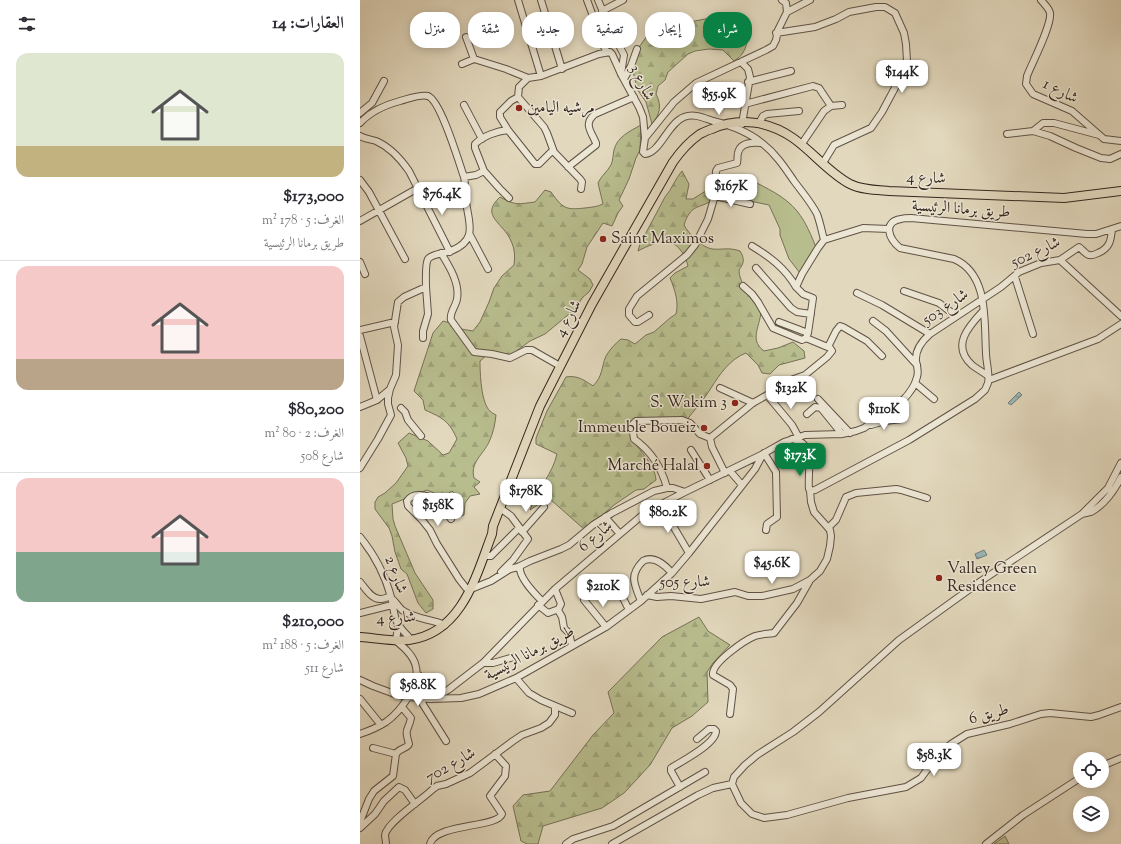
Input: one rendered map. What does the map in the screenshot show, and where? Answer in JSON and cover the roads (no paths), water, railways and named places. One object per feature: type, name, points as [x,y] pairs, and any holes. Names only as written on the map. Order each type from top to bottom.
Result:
[{"type":"main road","name":"شارع 4","points":[[474,575],[484,556],[492,534],[493,526],[540,406],[560,366],[592,304],[666,173],[680,152],[701,134],[728,125],[759,123],[781,131],[801,145],[842,179],[852,185],[870,189],[1064,198],[1121,191]]},
{"type":"main road","name":"شارع 4","points":[[360,637],[408,638],[443,624],[469,588],[488,533],[493,526]]},
{"type":"main road","name":"شارع 4","points":[[360,633],[396,638]]},
{"type":"street","points":[[518,0],[541,76]]},
{"type":"street","points":[[541,0],[562,69]]},
{"type":"street","name":"شارع 3","points":[[587,0],[598,37],[607,52],[612,54],[634,97],[642,117],[645,138],[643,152],[645,154],[652,152],[676,121],[686,116],[693,116],[728,125],[750,135],[762,143],[783,165],[817,215],[824,240]]},
{"type":"street","points":[[598,0],[624,55],[623,77]]},
{"type":"street","points":[[602,11],[623,0]]},
{"type":"street","points":[[645,138],[665,112],[696,82],[770,49],[776,40],[776,33],[787,12],[786,3],[782,0]]},
{"type":"street","points":[[787,12],[810,0]]},
{"type":"street","name":"شارع 1","points":[[1041,0],[1050,13],[1049,23],[1027,76],[1026,84],[1033,94],[1072,111],[1106,140],[1121,141]]},
{"type":"street","points":[[776,33],[815,27],[849,12],[885,6],[895,14],[904,33],[907,60],[903,73],[882,112],[871,128],[834,145],[823,163]]},
{"type":"street","points":[[466,37],[474,59]]},
{"type":"street","points":[[623,77],[631,66],[637,49]]},
{"type":"street","points":[[462,64],[474,59],[528,78],[541,76],[607,52]]},
{"type":"street","points":[[741,62],[750,74],[745,104],[745,123]]},
{"type":"street","points":[[748,82],[790,71]]},
{"type":"street","points":[[528,78],[519,87],[518,97],[544,127],[553,150],[580,179],[582,182],[581,189]]},
{"type":"street","points":[[360,113],[372,103],[384,81]]},
{"type":"street","points":[[745,104],[813,86],[819,88],[831,106]]},
{"type":"street","points":[[360,123],[373,112],[391,104],[424,96],[428,96],[433,100],[446,124],[464,177],[470,235],[488,269]]},
{"type":"street","points":[[518,97],[511,101],[500,112],[500,117],[508,130],[535,164],[539,164],[553,150]]},
{"type":"street","points":[[568,167],[596,145],[588,126],[592,116],[600,111],[634,97]]},
{"type":"street","points":[[372,103],[373,112]]},
{"type":"street","points":[[464,105],[482,139]]},
{"type":"street","points":[[801,145],[824,111],[831,106],[842,105]]},
{"type":"street","points":[[759,123],[763,116],[767,114],[799,111]]},
{"type":"street","points":[[707,119],[717,129]]},
{"type":"street","points":[[1033,131],[1043,123],[1054,123],[1100,136]]},
{"type":"street","points":[[508,130],[500,131],[482,139],[476,142],[474,146],[484,171],[509,198]]},
{"type":"street","points":[[1007,134],[1033,131],[1050,136],[1101,158],[1110,159],[1121,154]]},
{"type":"street","points":[[360,136],[377,141],[394,152],[409,171],[450,252]]},
{"type":"street","points":[[648,315],[638,322],[635,322],[629,315],[629,309],[638,296],[687,255],[695,245],[708,219],[715,196],[716,171],[718,168],[736,163],[739,149],[744,144],[751,142],[762,143]]},
{"type":"street","points":[[464,177],[476,175],[484,171]]},
{"type":"street","points":[[360,180],[369,192],[404,259]]},
{"type":"street","points":[[360,221],[418,188]]},
{"type":"street","points":[[715,196],[750,204]]},
{"type":"street","name":"طريق برمانا الرئيسية","points":[[889,229],[893,222],[900,219],[910,218],[1087,234],[1096,234],[1121,226]]},
{"type":"street","points":[[796,286],[824,240],[863,228],[889,229],[889,235],[894,243],[900,248],[960,261],[975,277],[982,300],[989,378],[985,390],[975,399],[909,440],[818,490],[810,491]]},
{"type":"street","name":"شارع 502","points":[[982,300],[1015,277],[1019,272],[1041,263],[1060,260],[1079,247],[1089,255],[1093,255],[1104,250],[1109,246],[1111,241],[1112,229]]},
{"type":"street","points":[[423,338],[428,314],[426,287],[427,261],[432,256],[450,252],[463,244],[470,235]]},
{"type":"street","points":[[744,286],[758,302],[773,328],[802,340],[807,336],[813,298],[803,294],[791,277],[780,266],[752,246]]},
{"type":"street","points":[[441,253],[457,288],[457,299],[451,315],[451,320],[472,351],[510,358],[526,350],[532,350],[560,366]]},
{"type":"street","points":[[1060,260],[1121,316]]},
{"type":"street","points":[[360,262],[365,274]]},
{"type":"street","points":[[756,268],[791,308],[797,312],[811,314]]},
{"type":"street","points":[[1015,277],[1033,334]]},
{"type":"street","points":[[360,406],[377,400],[386,394],[390,389],[396,376],[398,351],[395,322],[399,300],[404,296],[426,287]]},
{"type":"street","points":[[904,291],[939,303],[956,316]]},
{"type":"street","points":[[858,293],[882,304],[930,334]]},
{"type":"street","name":"شارع 503","points":[[791,439],[804,435],[850,433],[864,428],[902,401],[907,397],[915,383],[917,377],[917,351],[924,340],[956,316],[982,300]]},
{"type":"street","points":[[983,311],[966,332],[962,343],[962,351],[972,365],[989,378]]},
{"type":"street","points":[[873,321],[886,331],[917,365]]},
{"type":"street","points":[[360,330],[395,322]]},
{"type":"street","points":[[710,438],[753,403],[788,381],[809,372],[830,354],[832,350],[828,347],[778,322]]},
{"type":"street","points":[[989,378],[1098,339],[1121,324]]},
{"type":"street","points":[[828,347],[836,331],[840,326],[843,326],[867,341],[882,356]]},
{"type":"street","points":[[360,336],[377,400]]},
{"type":"street","points":[[915,383],[934,399]]},
{"type":"street","points":[[720,388],[753,403]]},
{"type":"street","points":[[360,468],[378,440],[390,417],[391,412],[388,404],[390,389]]},
{"type":"street","points":[[767,395],[792,425],[798,436]]},
{"type":"street","points":[[818,399],[850,433]]},
{"type":"street","points":[[391,412],[401,408],[404,402]]},
{"type":"street","points":[[807,414],[815,407],[820,408],[842,434]]},
{"type":"street","points":[[401,408],[420,436]]},
{"type":"street","points":[[864,428],[885,421],[902,419]]},
{"type":"street","points":[[667,488],[658,465],[645,448],[634,439],[632,425],[636,421],[682,420],[690,423],[700,434],[710,438]]},
{"type":"street","points":[[710,438],[712,447],[727,472],[742,485]]},
{"type":"street","points":[[766,530],[767,524],[776,517],[776,485],[775,468],[764,454],[777,445],[791,439],[801,441],[806,446],[809,460],[811,502],[814,512],[828,528],[836,520],[846,498],[856,493],[901,490],[928,498]]},
{"type":"street","points":[[691,450],[710,480]]},
{"type":"street","name":"طريق برمانا الرئيسية","points":[[360,680],[381,689],[408,697],[430,699],[461,698],[479,694],[516,678],[606,627],[641,601],[672,573],[755,469],[764,454]]},
{"type":"street","name":"شارع 6","points":[[430,699],[448,690],[483,663],[555,589],[652,508],[764,454]]},
{"type":"street","points":[[747,462],[755,469]]},
{"type":"street","points":[[612,844],[705,791],[732,784],[734,777],[745,764],[793,732],[819,712],[899,640],[981,581],[1082,514],[1108,488],[1121,463]]},
{"type":"street","points":[[1082,514],[1091,512],[1107,498],[1121,477]]},
{"type":"street","points":[[451,519],[432,497],[416,495],[409,497],[407,501],[408,506],[430,530],[442,553],[469,588],[491,581],[510,569],[568,545],[605,517],[654,491],[667,488],[679,489],[685,492]]},
{"type":"street","points":[[484,556],[490,556],[544,507]]},
{"type":"street","points":[[484,583],[501,571],[527,542],[527,538],[508,513],[500,508]]},
{"type":"street","points":[[652,508],[669,519],[689,553]]},
{"type":"street","points":[[605,517],[620,534]]},
{"type":"street","name":"شارع 505","points":[[647,595],[657,598],[671,596],[701,599],[735,592],[748,596],[762,596],[793,589],[810,580],[820,571],[827,559],[831,541],[831,533],[828,528]]},
{"type":"street","name":"شارع 2","points":[[360,537],[377,562],[391,597],[398,626],[408,638]]},
{"type":"street","points":[[641,601],[636,588],[634,573],[643,560],[652,559],[664,565],[672,573]]},
{"type":"street","points":[[520,566],[520,571],[525,580],[548,613],[558,610],[561,604],[558,593],[555,589]]},
{"type":"street","points":[[730,714],[733,689],[730,685],[713,675],[714,668],[729,653],[751,638],[774,634],[797,603],[810,580]]},
{"type":"street","points":[[360,582],[377,598],[380,599],[391,597],[402,610],[419,618],[443,624]]},
{"type":"street","points":[[617,586],[629,610]]},
{"type":"street","points":[[584,600],[606,627]]},
{"type":"street","points":[[360,612],[392,605]]},
{"type":"street","points":[[558,610],[562,617],[564,628],[570,635],[572,646]]},
{"type":"street","name":"شارع 2","points":[[396,638],[398,626]]},
{"type":"street","points":[[360,734],[386,722],[402,707],[415,684],[417,674],[414,659],[396,638]]},
{"type":"street","points":[[406,649],[408,638]]},
{"type":"street","points":[[483,663],[493,663],[514,657]]},
{"type":"street","points":[[417,674],[435,686]]},
{"type":"street","points":[[516,678],[529,693],[541,700],[572,713]]},
{"type":"street","points":[[448,690],[448,696],[450,698]]},
{"type":"street","points":[[419,698],[446,741]]},
{"type":"street","points":[[360,699],[381,725]]},
{"type":"street","name":"شارع 702","points":[[386,844],[385,834],[389,827],[437,786],[446,784],[470,773],[518,737],[541,728],[549,723],[555,715],[555,706]]},
{"type":"street","points":[[360,822],[369,799],[374,792],[393,776],[396,754],[409,744],[406,730],[411,718],[402,707]]},
{"type":"street","name":"طريق 6","points":[[732,784],[737,796],[745,808],[755,816],[768,818],[800,812],[848,798],[906,787],[921,778],[937,756],[951,744],[967,734],[1010,724],[1041,714],[1055,713],[1091,717],[1121,707]]},
{"type":"street","points":[[680,787],[671,771],[671,768],[703,748],[715,736],[716,731],[714,729],[709,729],[696,739]]},
{"type":"street","points":[[373,748],[396,754]]},
{"type":"street","points":[[430,844],[432,839],[441,834],[468,825],[490,822],[501,817],[502,814],[490,796],[505,776],[506,766],[495,754]]},
{"type":"street","points":[[1109,763],[1121,758]]},
{"type":"street","points":[[566,844],[573,839],[612,826],[705,772]]},
{"type":"street","points":[[986,844],[1033,808],[1073,782]]},
{"type":"street","points":[[360,828],[375,814],[384,801],[399,787],[405,790],[415,804]]},
{"type":"water","points":[[1019,392],[1022,395],[1011,405],[1008,403]]},
{"type":"water","points":[[984,550],[987,555],[977,559],[975,554]]},
{"type":"place","name":"مرشيه اليامين","points":[[519,108]]},
{"type":"place","name":"Saint Maximos","points":[[603,239]]},
{"type":"place","name":"S. Wakim 3","points":[[735,403]]},
{"type":"place","name":"Immeuble Boueiz","points":[[704,428]]},
{"type":"place","name":"Marché Halal","points":[[707,466]]},
{"type":"place","name":"Valley Green Residence","points":[[939,578]]}]
